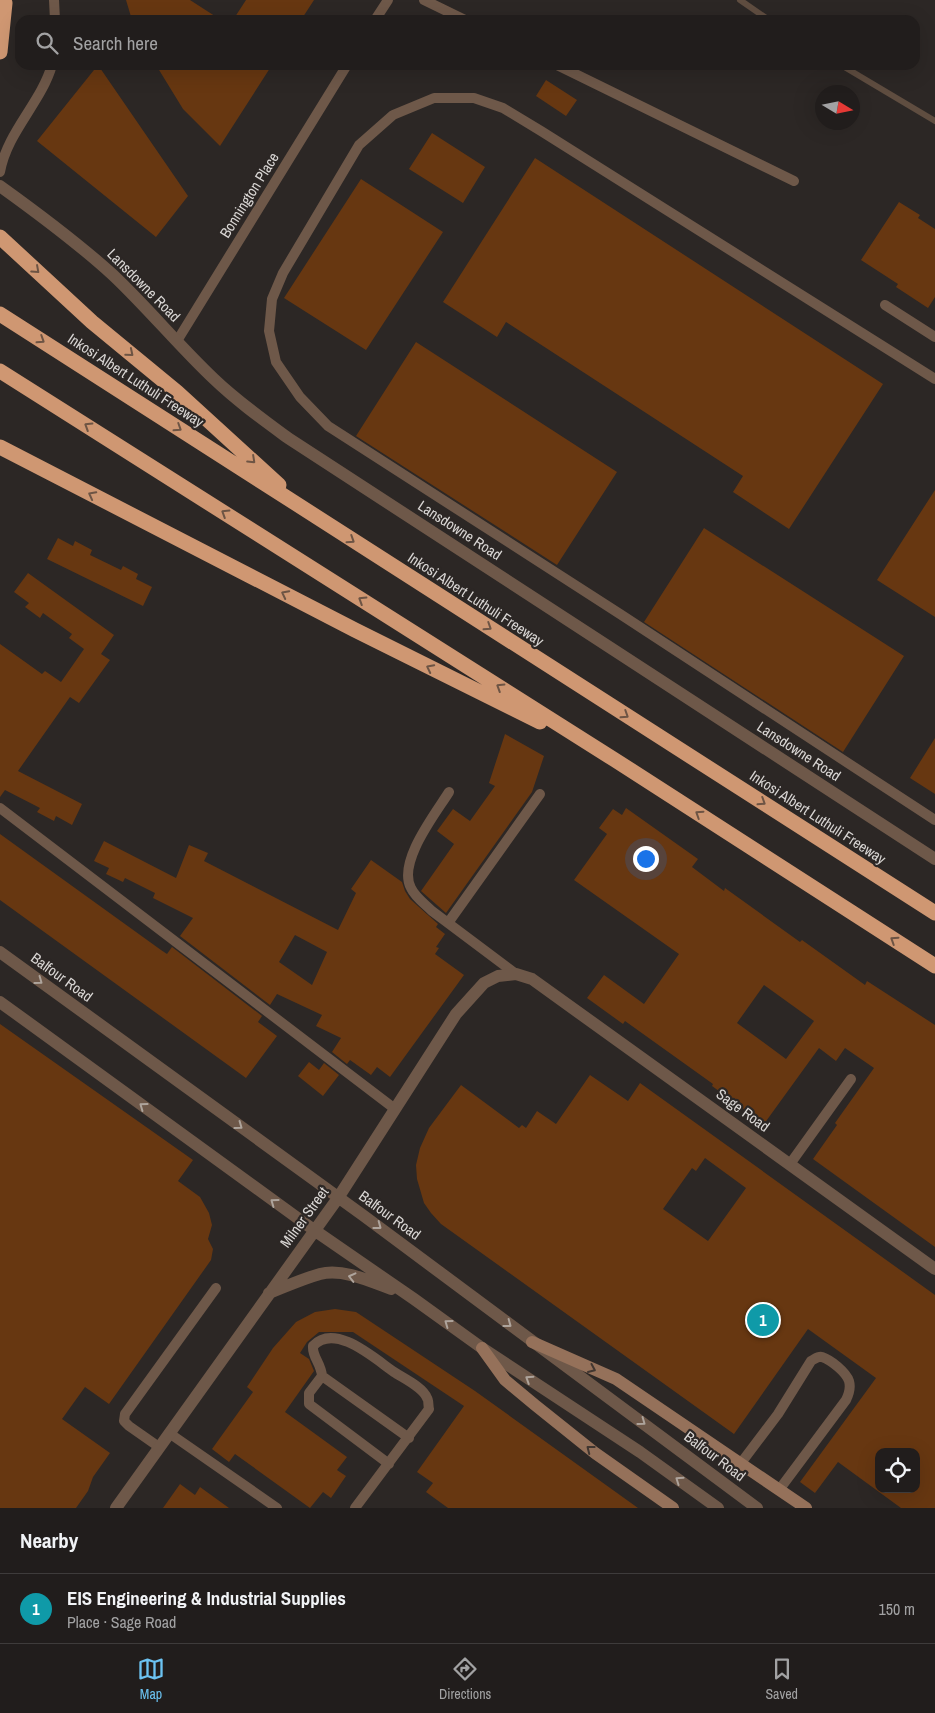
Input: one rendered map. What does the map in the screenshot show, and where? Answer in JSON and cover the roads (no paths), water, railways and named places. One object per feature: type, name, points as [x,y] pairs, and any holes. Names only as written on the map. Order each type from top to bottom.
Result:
[{"type":"highway","points":[[0,52],[3,6]]},
{"type":"highway","points":[[0,237],[92,322],[178,392],[310,514]]},
{"type":"highway","name":"Inkosi Albert Luthuli Freeway","points":[[0,314],[935,913]]},
{"type":"highway","points":[[0,371],[615,760],[935,966]]},
{"type":"highway","points":[[0,447],[346,626],[615,760]]},
{"type":"main road","points":[[532,1342],[616,1379],[806,1508]]},
{"type":"main road","points":[[482,1348],[505,1380],[595,1453],[673,1508]]},
{"type":"street","name":"Lansdowne Road","points":[[0,186],[72,239],[114,276],[212,378],[236,399],[288,438],[935,859]]},
{"type":"street","name":"Balfour Road","points":[[0,952],[338,1198],[757,1508]]},
{"type":"street","name":"Milner Street","points":[[116,1508],[268,1293],[338,1198],[456,1014],[484,983],[498,976],[516,974],[532,978]]},
{"type":"street","name":"Sage Road","points":[[532,978],[935,1269]]},
{"type":"street","points":[[0,1002],[314,1230],[482,1348],[640,1452],[718,1508]]},
{"type":"street","points":[[268,1293],[320,1274],[330,1273],[371,1282],[414,1299]]},
{"type":"lane","points":[[54,0],[55,15]]},
{"type":"lane","points":[[378,15],[388,0]]},
{"type":"lane","points":[[424,0],[455,15]]},
{"type":"lane","points":[[0,172],[10,144],[46,83],[50,70]]},
{"type":"lane","name":"Bonnington Place","points":[[177,341],[344,70]]},
{"type":"lane","points":[[566,70],[794,181]]},
{"type":"lane","points":[[935,379],[541,131],[503,108],[474,98],[434,98],[393,115],[359,145],[282,273],[272,298],[270,331],[276,362],[300,397],[328,426],[935,820]]},
{"type":"lane","points":[[885,305],[935,337]]},
{"type":"lane","points":[[449,792],[413,851],[408,872],[410,887],[422,902],[516,974]]},
{"type":"lane","points":[[448,923],[540,794]]},
{"type":"lane","points":[[0,808],[395,1109]]},
{"type":"lane","points":[[790,1164],[850,1079]]},
{"type":"lane","points":[[159,1447],[128,1426],[124,1421],[125,1414],[216,1288]]},
{"type":"lane","points":[[356,1508],[389,1464],[408,1438],[429,1409],[427,1397],[416,1386],[362,1348],[337,1339],[325,1339],[313,1346],[314,1355],[320,1364],[322,1376],[408,1438]]},
{"type":"lane","points":[[741,1464],[778,1414],[811,1361],[817,1357],[822,1357],[832,1363],[844,1372],[848,1379],[850,1391],[846,1400],[779,1490]]},
{"type":"lane","points":[[322,1376],[309,1393],[309,1404],[389,1464]]},
{"type":"lane","points":[[169,1433],[277,1508]]},
{"type":"waterway","points":[[740,0],[762,15]]},
{"type":"waterway","points":[[849,70],[935,121]]},
{"type":"place","name":"EIS Engineering & Industrial Supplies","points":[[763,1320]]}]
